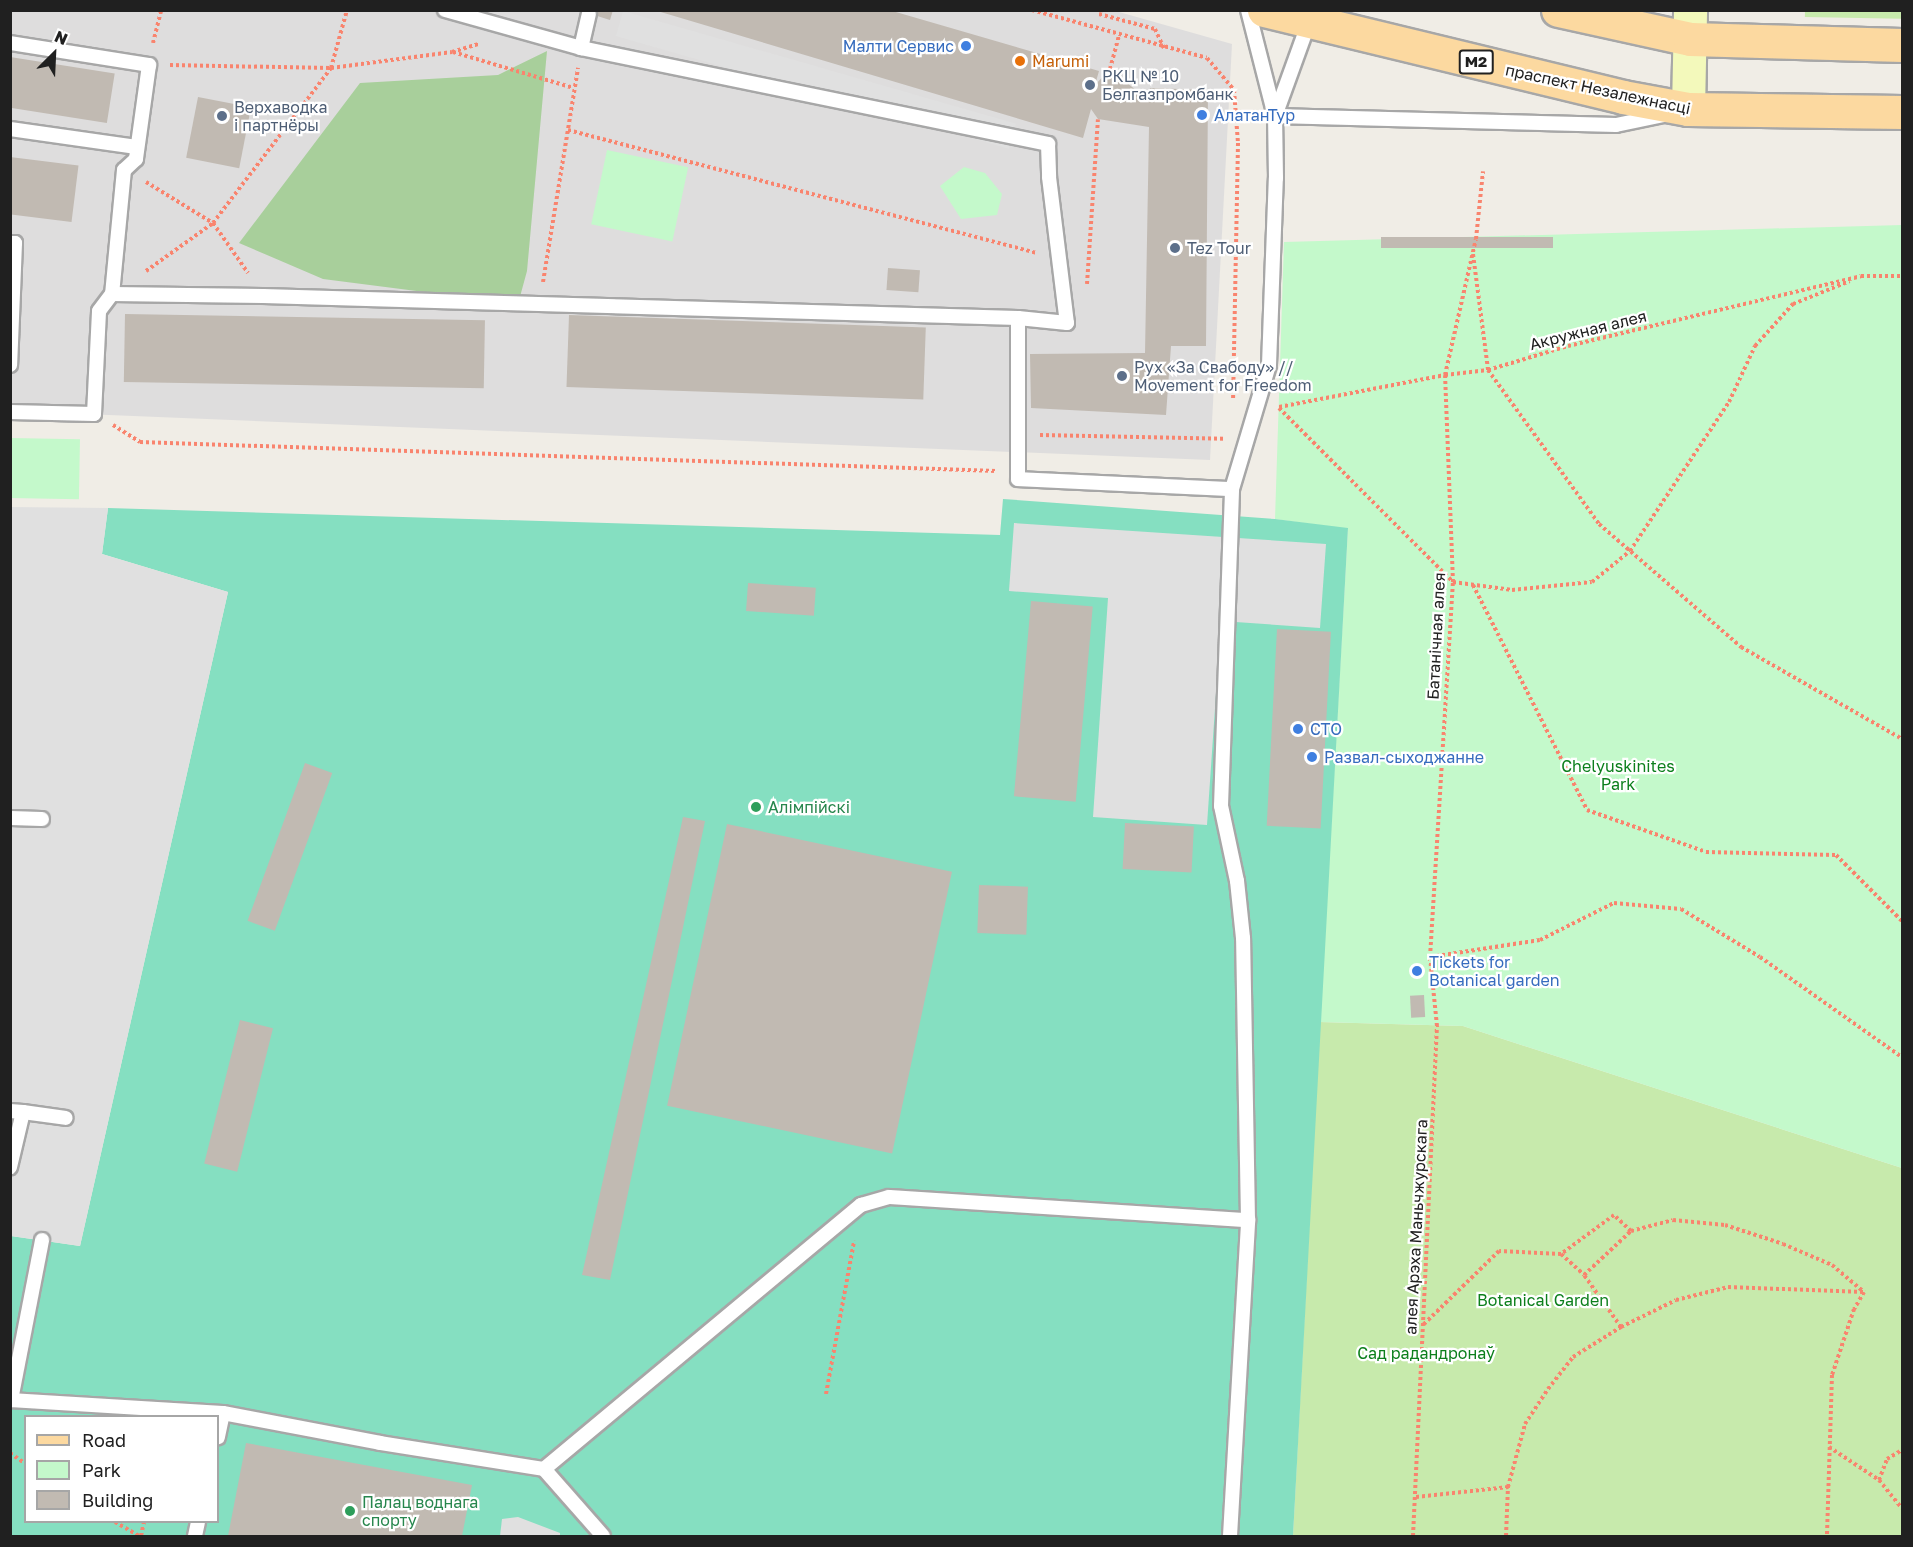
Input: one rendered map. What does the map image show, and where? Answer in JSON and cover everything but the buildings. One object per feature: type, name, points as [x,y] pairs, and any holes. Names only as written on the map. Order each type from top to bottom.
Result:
[{"type":"main road","name":"праспект Незалежнасці","points":[[1264,10],[1623,97],[1688,110],[1902,112]]},
{"type":"main road","points":[[1558,10],[1902,45]]},
{"type":"main road","points":[[1688,110],[1690,25]]},
{"type":"lane","points":[[112,294],[263,296],[1018,318],[1067,323],[1048,177],[1048,144],[581,48],[445,10]]},
{"type":"lane","points":[[1230,1536],[1248,1220],[1243,938],[1237,880],[1221,806],[1232,489],[1269,365],[1276,178],[1275,116],[1248,10]]},
{"type":"lane","points":[[581,48],[589,14]]},
{"type":"lane","points":[[1275,116],[1309,22]]},
{"type":"lane","points":[[10,43],[148,65],[136,159],[124,170],[112,294],[99,311],[94,414],[10,412]]},
{"type":"lane","points":[[1275,116],[1616,125],[1688,110]]},
{"type":"lane","points":[[10,129],[137,147]]},
{"type":"lane","points":[[10,365],[13,243]]},
{"type":"lane","points":[[1018,318],[1018,479],[1232,489]]},
{"type":"lane","points":[[10,818],[42,819]]},
{"type":"lane","points":[[10,1167],[17,1112],[66,1118]]},
{"type":"lane","points":[[544,1469],[861,1205],[889,1197],[1248,1220]]},
{"type":"lane","points":[[42,1240],[11,1400],[223,1413],[380,1443],[544,1469],[603,1536]]},
{"type":"lane","points":[[219,1432],[223,1413]]},
{"type":"path","points":[[161,10],[148,65],[332,68],[452,52],[527,32]]},
{"type":"path","points":[[112,294],[213,223],[332,68],[346,10]]},
{"type":"path","points":[[1032,10],[1119,36],[1207,58],[1234,90],[1238,143],[1233,404]]},
{"type":"path","points":[[1099,14],[1155,29],[1164,48]]},
{"type":"path","points":[[1110,69],[1119,36]]},
{"type":"path","points":[[539,304],[581,48]]},
{"type":"path","points":[[452,52],[574,88]]},
{"type":"path","points":[[1086,290],[1098,119]]},
{"type":"path","points":[[568,130],[1059,258]]},
{"type":"path","points":[[124,170],[213,223],[263,296]]},
{"type":"path","points":[[1483,171],[1473,250],[1488,370],[1599,524],[1741,647],[1902,739]]},
{"type":"path","name":"Батанічная алея","points":[[1437,1026],[1430,957],[1453,582],[1445,375],[1473,250]]},
{"type":"path","points":[[1453,582],[1512,590],[1592,582],[1630,551],[1729,402],[1755,346],[1793,304],[1861,276]]},
{"type":"path","name":"Акружная алея","points":[[1453,582],[1278,408],[1445,375],[1488,370],[1568,346],[1861,276],[1902,276]]},
{"type":"path","points":[[94,414],[140,442],[1017,472]]},
{"type":"path","points":[[1039,435],[1232,439]]},
{"type":"path","points":[[1472,584],[1587,810],[1706,852],[1836,855],[1902,921]]},
{"type":"path","points":[[1430,957],[1540,940],[1614,903],[1681,909],[1760,957],[1902,1057]]},
{"type":"path","name":"алея Арэха Маньчжурскага","points":[[1413,1536],[1437,1026]]},
{"type":"path","points":[[826,1394],[861,1205]]},
{"type":"path","points":[[1424,1324],[1499,1251],[1561,1254],[1614,1215],[1631,1231]]},
{"type":"path","points":[[1584,1275],[1631,1231],[1673,1220],[1725,1225],[1784,1244],[1832,1265],[1864,1292]]},
{"type":"path","points":[[1561,1254],[1584,1275],[1621,1327]]},
{"type":"path","points":[[1506,1536],[1508,1487],[1525,1424],[1548,1389],[1574,1357],[1621,1327],[1676,1300],[1728,1287],[1864,1292]]},
{"type":"path","points":[[1827,1536],[1832,1375],[1854,1309],[1864,1292]]},
{"type":"path","points":[[1828,1446],[1879,1480],[1902,1508]]},
{"type":"path","points":[[1879,1480],[1887,1459],[1902,1450]]},
{"type":"path","points":[[10,1453],[24,1463]]},
{"type":"path","points":[[10,1460],[16,1458]]},
{"type":"path","points":[[1416,1497],[1508,1487]]},
{"type":"path","points":[[119,1523],[140,1536]]},
{"type":"shaded area","points":[[1112,10],[1232,44],[1210,460],[11,411],[11,11]]},
{"type":"shaded area","points":[[623,11],[1016,124],[1009,149],[616,36]]},
{"type":"shaded area","points":[[11,507],[108,508],[102,554],[228,592],[80,1246],[11,1236]]},
{"type":"shaded area","points":[[1014,523],[1326,544],[1320,628],[1221,621],[1207,825],[1093,817],[1108,598],[1009,591]]},
{"type":"shaded area","points":[[518,1517],[560,1533],[560,1536],[500,1536],[502,1519]]},
{"type":"green space","points":[[1805,10],[1902,12],[1902,19],[1805,17]]},
{"type":"green space","points":[[547,51],[527,271],[518,304],[323,279],[239,243],[360,83],[498,75]]},
{"type":"green space","points":[[607,150],[688,167],[672,242],[591,224]]},
{"type":"green space","points":[[964,167],[985,173],[1002,194],[997,215],[961,219],[940,186]]},
{"type":"green space","name":"Chelyuskinites Park","points":[[1902,225],[1902,1168],[1463,1026],[1320,1022],[1348,529],[1275,519],[1284,242]]},
{"type":"green space","points":[[11,438],[80,439],[79,499],[10,498]]},
{"type":"green space","name":"Алімпійскі","points":[[1003,499],[1275,519],[1348,528],[1293,1536],[11,1536],[11,1236],[80,1246],[228,592],[102,554],[108,508],[1000,535]]},
{"type":"green space","name":"Botanical Garden","points":[[1320,1022],[1463,1026],[1902,1168],[1902,1536],[1293,1536]]},
{"type":"place","name":"Малти Сервис","points":[[966,46]]},
{"type":"place","name":"Marumi","points":[[1020,61]]},
{"type":"place","name":"РКЦ № 10 Белгазпромбанк","points":[[1090,85]]},
{"type":"place","name":"АлатанТур","points":[[1202,115]]},
{"type":"place","name":"Верхаводка і партнёры","points":[[222,116]]},
{"type":"place","name":"Tez Tour","points":[[1175,248]]},
{"type":"place","name":"Рух «За Свабоду» // Movement for Freedom","points":[[1122,376]]},
{"type":"place","name":"СТО","points":[[1298,729]]},
{"type":"place","name":"Развал-сыходжанне","points":[[1312,757]]},
{"type":"place","name":"Алімпійскі","points":[[756,807]]},
{"type":"place","name":"Tickets for Botanical garden","points":[[1417,971]]},
{"type":"place","name":"Палац воднага спорту","points":[[350,1511]]},
{"type":"park label","name":"Сад радандронаў","points":[[1426,1353]]}]
